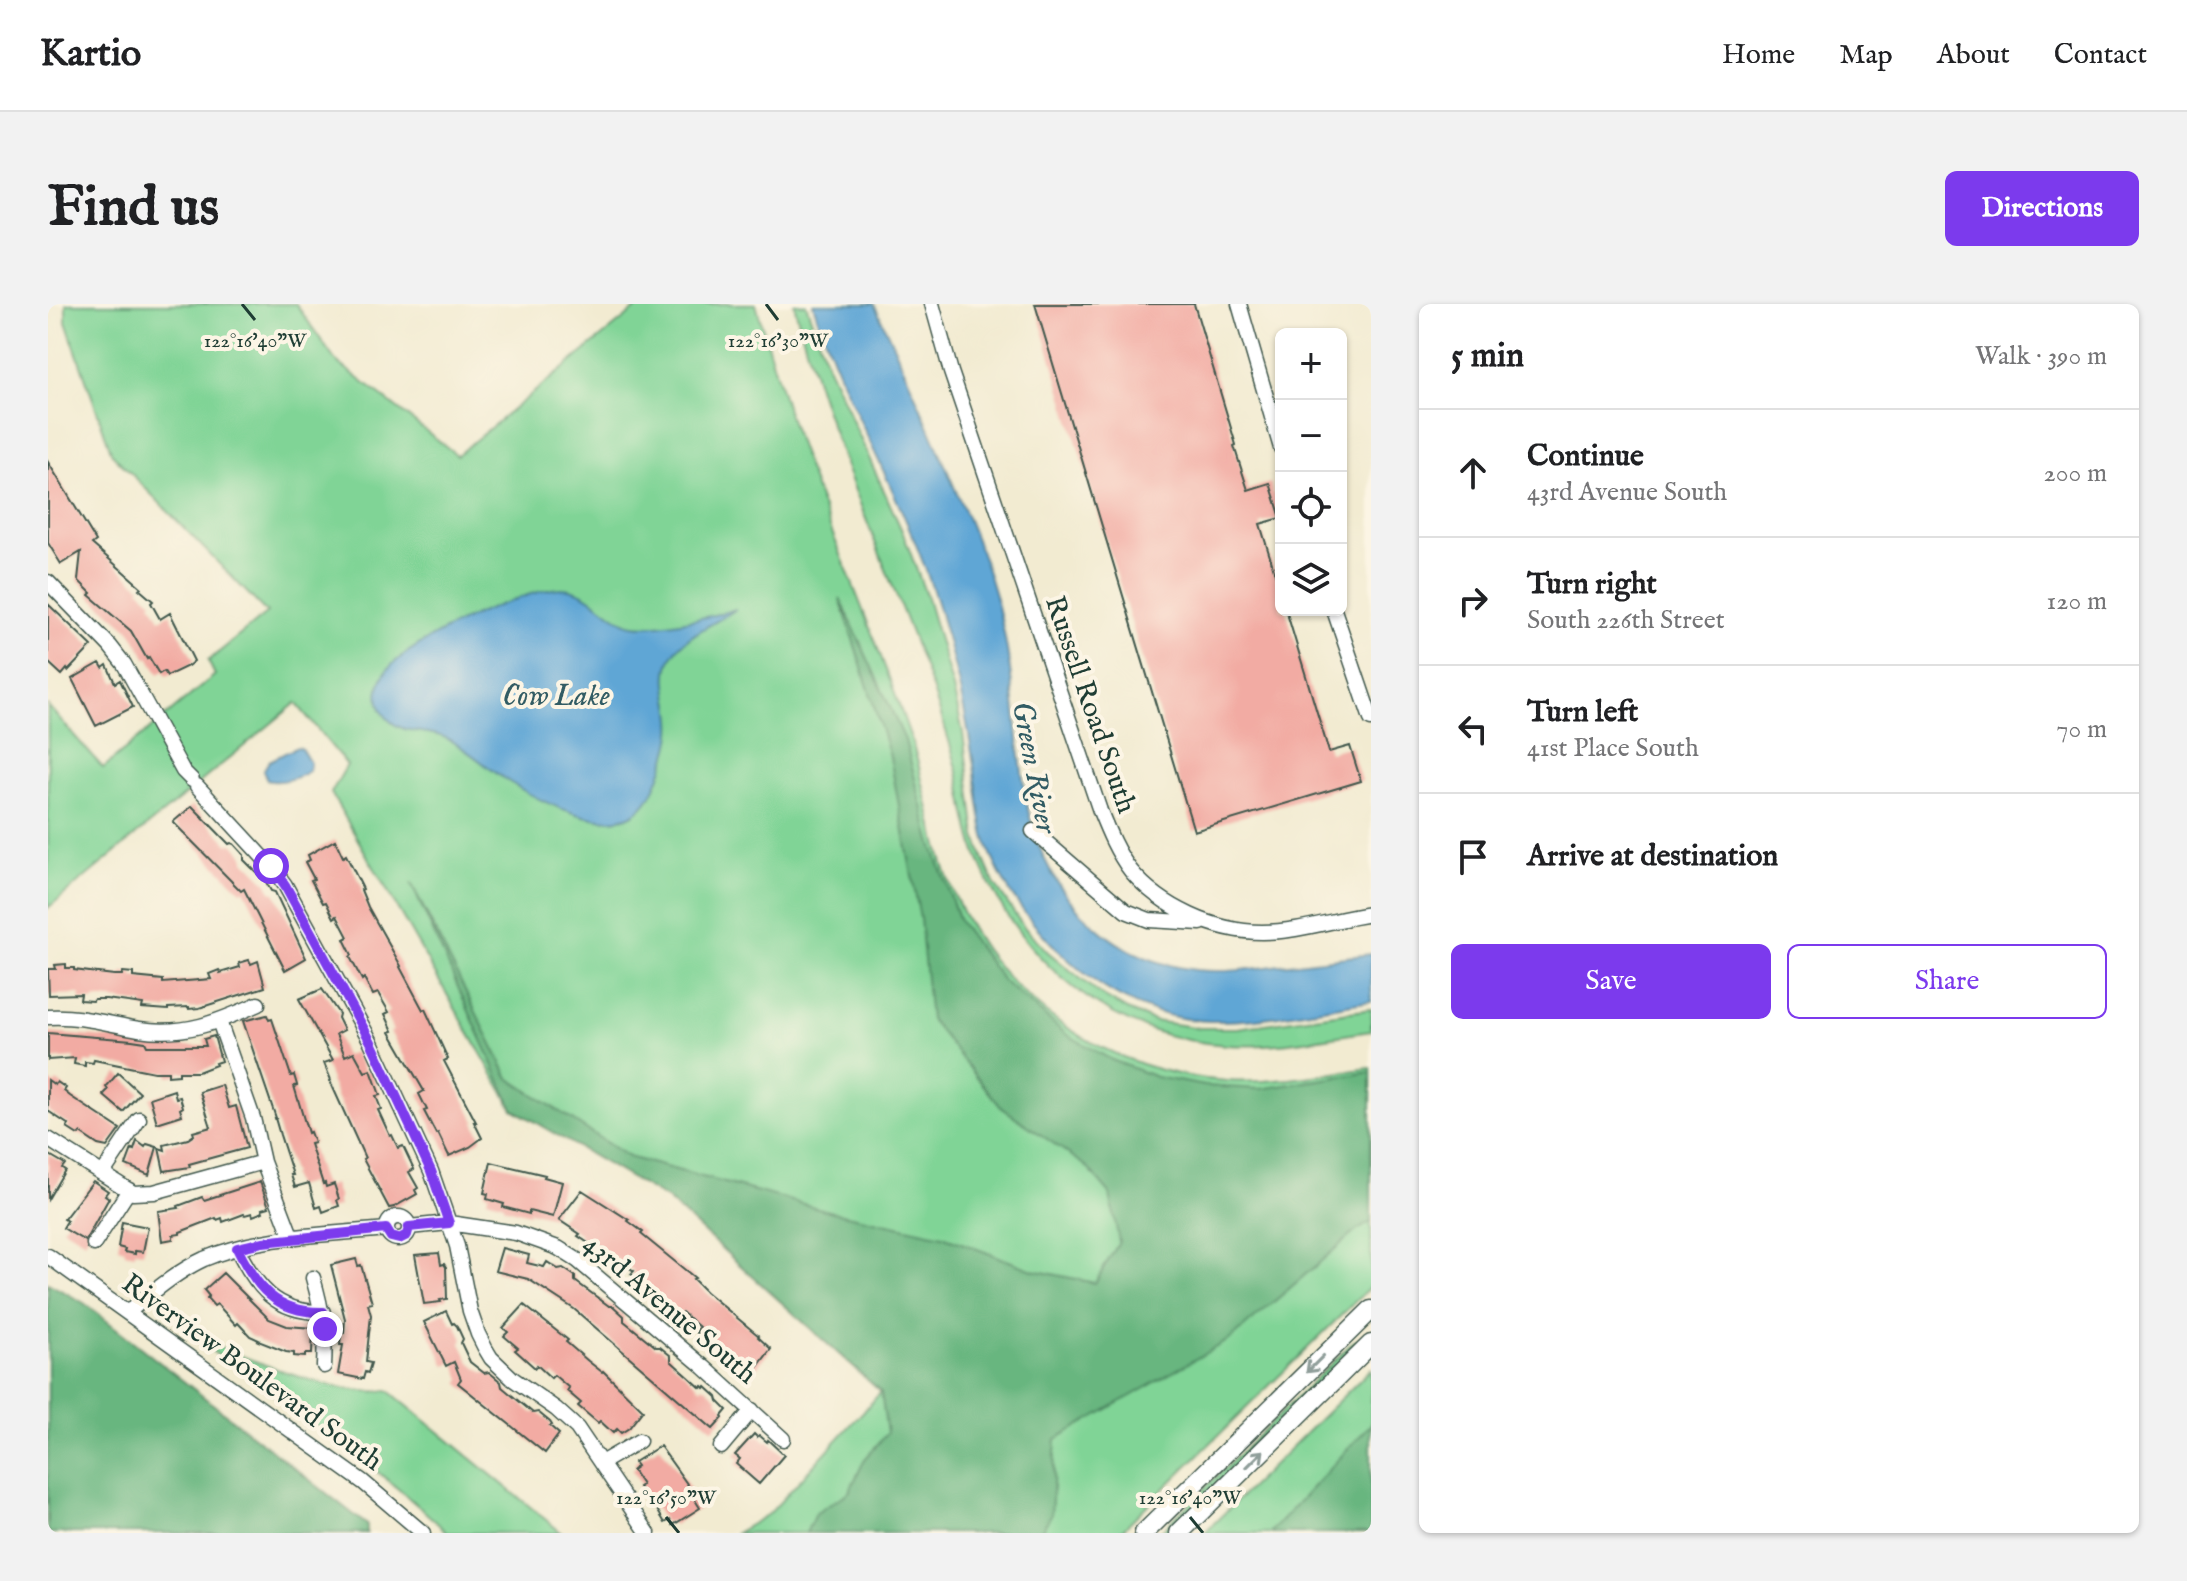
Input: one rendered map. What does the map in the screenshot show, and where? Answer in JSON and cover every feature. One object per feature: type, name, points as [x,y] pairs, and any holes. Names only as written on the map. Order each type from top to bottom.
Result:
[{"type":"main road","points":[[1144,1533],[1371,1310]]},
{"type":"main road","points":[[1179,1533],[1371,1344]]},
{"type":"street","name":"Russell Road South","points":[[932,304],[951,372],[1109,833],[1130,869],[1149,889],[1171,905],[1216,924],[1261,932],[1371,914]]},
{"type":"street","points":[[1239,304],[1275,427]]},
{"type":"street","points":[[48,582],[124,664],[183,771],[285,885],[371,1042],[431,1171],[457,1246],[470,1311],[491,1358],[577,1428],[648,1533]]},
{"type":"street","points":[[1336,616],[1371,719]]},
{"type":"street","points":[[1033,831],[1126,911],[1149,920],[1216,924]]},
{"type":"street","points":[[48,1017],[72,1016],[142,1029],[178,1030],[201,1027],[258,1004]]},
{"type":"street","points":[[128,1312],[171,1278],[203,1260],[237,1248],[292,1238],[263,1162],[253,1118],[219,1021]]},
{"type":"street","points":[[103,1173],[139,1119]]},
{"type":"street","points":[[48,1139],[131,1191],[154,1192],[263,1162]]},
{"type":"street","points":[[94,1244],[131,1191]]},
{"type":"street","name":"43rd Avenue South","points":[[292,1238],[386,1229],[389,1221],[397,1216],[405,1219],[409,1227],[449,1223],[537,1239],[577,1260],[704,1367],[783,1439]]},
{"type":"street","points":[[237,1248],[253,1277],[273,1298],[301,1311],[323,1312]]},
{"type":"street","name":"Riverview Boulevard South","points":[[48,1256],[363,1482],[423,1533]]},
{"type":"street","points":[[313,1278],[323,1312],[324,1366]]},
{"type":"street","points":[[721,1447],[752,1410]]},
{"type":"street","points":[[601,1463],[639,1441]]},
{"type":"green space","points":[[66,304],[296,304],[335,360],[457,455],[642,304],[756,304],[794,431],[908,729],[948,878],[973,931],[998,967],[1029,998],[1063,1025],[1101,1047],[1142,1064],[1184,1075],[1245,1082],[1371,1068],[1371,1286],[1119,1533],[736,1533],[770,1513],[881,1392],[668,1200],[513,1109],[331,793],[347,765],[296,703],[48,908],[48,706],[103,768],[215,675],[208,661],[267,613],[112,454],[66,322]]},
{"type":"green space","points":[[794,304],[806,304],[828,367],[903,533],[926,595],[963,733],[976,836],[994,883],[1023,926],[1048,952],[1098,993],[1154,1021],[1200,1028],[1237,1028],[1371,1009],[1371,1031],[1263,1045],[1227,1045],[1184,1039],[1144,1027],[1107,1010],[1074,988],[1043,960],[1017,929],[995,894],[977,855],[958,772],[936,701],[839,449]]},
{"type":"green space","points":[[840,598],[905,740],[931,841],[959,921],[1003,981],[1066,1034],[1112,1060],[1156,1077],[1205,1086],[1260,1089],[1371,1072],[1371,1222],[1356,1231],[1232,1338],[1056,1439],[1051,1515],[1040,1533],[806,1533],[815,1514],[849,1492],[865,1459],[887,1433],[881,1392],[668,1200],[513,1109],[411,883],[509,1078],[628,1157],[833,1212],[943,1236],[1033,1270],[1095,1283],[1119,1242],[1110,1194],[1086,1166],[1001,1107],[930,1019],[920,919],[890,757]]},
{"type":"green space","points":[[48,1283],[84,1303],[367,1525],[367,1533],[48,1533]]},
{"type":"green space","points":[[1365,1335],[1359,1345],[1169,1533],[1159,1533],[1353,1342]]},
{"type":"green space","points":[[192,1337],[318,1382],[368,1391],[388,1390],[562,1533],[448,1533],[356,1455]]},
{"type":"green space","points":[[1371,1369],[1371,1533],[1204,1533]]},
{"type":"green space","points":[[1371,1424],[1371,1533],[1270,1533]]},
{"type":"water","points":[[813,304],[874,304],[902,364],[974,535],[993,589],[1008,653],[1032,826],[1044,858],[1080,912],[1103,933],[1131,950],[1162,963],[1196,970],[1238,970],[1371,954],[1371,1001],[1239,1020],[1201,1020],[1164,1014],[1127,1001],[1090,977],[1051,943],[1030,919],[1003,880],[985,836],[958,682],[925,567],[842,380]]},
{"type":"water","name":"Cow Lake","points":[[561,588],[580,592],[626,623],[635,625],[680,622],[736,609],[693,635],[673,655],[667,674],[672,722],[667,754],[650,797],[642,807],[621,819],[594,818],[543,801],[503,778],[446,738],[394,724],[380,707],[378,694],[384,675],[401,657],[420,644],[469,618],[521,597]]},
{"type":"water","points":[[297,747],[301,748],[310,763],[309,771],[288,780],[267,780],[263,771],[269,761]]},
{"type":"building","points":[[1035,304],[1194,304],[1248,490],[1270,483],[1275,499],[1275,520],[1260,524],[1275,573],[1275,616],[1288,616],[1329,752],[1350,746],[1361,781],[1194,831]]},
{"type":"building","points":[[48,462],[96,541],[92,544],[141,587],[139,589],[153,601],[151,603],[160,619],[170,613],[194,661],[188,666],[167,676],[164,671],[159,674],[131,631],[89,595],[91,593],[78,580],[81,552],[61,564],[48,543]]},
{"type":"building","points":[[48,604],[92,646],[62,675],[48,662]]},
{"type":"building","points":[[100,663],[103,668],[107,665],[115,683],[120,680],[133,707],[96,726],[72,679]]},
{"type":"building","points":[[192,806],[229,844],[234,844],[244,855],[244,860],[275,892],[306,958],[285,970],[244,889],[241,891],[173,822]]},
{"type":"building","points":[[335,840],[343,857],[346,855],[363,889],[368,907],[425,1009],[448,1059],[444,1061],[482,1138],[449,1156],[424,1111],[427,1110],[419,1094],[424,1091],[390,1032],[393,1031],[385,1014],[389,1012],[378,993],[373,995],[364,978],[362,980],[344,939],[348,937],[337,916],[334,918],[326,902],[323,903],[311,880],[314,879],[305,862],[310,860],[308,855]]},
{"type":"building","points":[[249,960],[251,964],[258,961],[265,987],[199,1008],[142,1008],[143,1004],[106,999],[80,1000],[81,994],[49,995],[48,969],[56,969],[55,965],[66,964],[66,968],[74,970],[114,975],[133,973],[133,977],[163,980],[163,983],[211,979],[209,974],[240,967],[239,963]]},
{"type":"building","points":[[322,989],[339,1014],[344,1030],[336,1034],[345,1056],[354,1052],[365,1072],[371,1070],[380,1095],[376,1096],[381,1109],[378,1110],[390,1136],[398,1148],[403,1146],[414,1169],[409,1172],[418,1188],[415,1190],[417,1194],[394,1207],[389,1208],[363,1159],[324,1063],[333,1060],[299,999]]},
{"type":"building","points":[[267,1015],[269,1020],[272,1019],[291,1076],[294,1075],[297,1085],[294,1086],[314,1143],[310,1144],[323,1184],[326,1187],[334,1184],[339,1199],[339,1206],[323,1212],[321,1206],[316,1208],[309,1183],[295,1187],[276,1118],[243,1021]]},
{"type":"building","points":[[48,1033],[132,1040],[145,1042],[147,1046],[206,1046],[204,1039],[214,1036],[221,1061],[198,1072],[179,1072],[179,1075],[168,1076],[168,1072],[94,1060],[93,1063],[85,1062],[85,1066],[74,1064],[75,1058],[48,1060]]},
{"type":"building","points":[[118,1073],[140,1093],[123,1112],[103,1095]]},
{"type":"building","points":[[48,1080],[66,1088],[64,1091],[70,1096],[120,1129],[107,1147],[80,1133],[78,1135],[48,1111]]},
{"type":"building","points":[[222,1085],[229,1108],[236,1106],[247,1148],[189,1164],[190,1167],[164,1171],[159,1148],[165,1150],[164,1145],[188,1139],[194,1135],[193,1132],[211,1127],[200,1092]]},
{"type":"building","points":[[174,1090],[176,1098],[180,1097],[182,1115],[157,1123],[150,1098]]},
{"type":"building","points":[[137,1141],[145,1147],[147,1144],[157,1147],[149,1175],[126,1165]]},
{"type":"building","points":[[48,1154],[65,1164],[62,1168],[65,1170],[48,1199]]},
{"type":"building","points":[[491,1162],[562,1182],[553,1217],[503,1207],[504,1204],[487,1199],[488,1194],[484,1193]]},
{"type":"building","points":[[93,1181],[108,1191],[105,1195],[109,1198],[85,1241],[63,1228],[67,1221],[64,1219]]},
{"type":"building","points":[[260,1182],[269,1207],[262,1209],[263,1212],[253,1216],[252,1213],[244,1214],[223,1222],[222,1218],[216,1218],[173,1235],[173,1239],[162,1241],[158,1211],[179,1208],[202,1197],[204,1200]]},
{"type":"building","points":[[582,1190],[629,1220],[643,1232],[641,1234],[695,1278],[706,1292],[759,1336],[771,1349],[758,1366],[751,1372],[747,1369],[743,1373],[729,1361],[727,1363],[696,1332],[699,1327],[682,1312],[679,1315],[643,1288],[645,1286],[631,1274],[634,1271],[602,1249],[600,1251],[559,1220]]},
{"type":"building","points":[[122,1222],[148,1227],[143,1252],[124,1252],[125,1249],[118,1247]]},
{"type":"building","points":[[502,1248],[529,1255],[527,1263],[544,1267],[547,1262],[575,1276],[575,1281],[613,1306],[624,1316],[624,1321],[671,1356],[671,1361],[701,1388],[706,1387],[717,1397],[727,1410],[723,1418],[713,1429],[574,1309],[528,1279],[495,1271]]},
{"type":"building","points":[[439,1253],[441,1265],[446,1267],[447,1299],[424,1304],[415,1255]]},
{"type":"building","points":[[356,1259],[358,1266],[361,1265],[372,1303],[368,1304],[371,1315],[366,1362],[371,1363],[363,1379],[338,1374],[345,1319],[331,1265]]},
{"type":"building","points":[[223,1273],[269,1319],[287,1326],[313,1328],[312,1354],[294,1356],[294,1353],[258,1341],[238,1323],[236,1325],[217,1304],[214,1306],[204,1290]]},
{"type":"building","points":[[524,1305],[568,1340],[566,1342],[603,1371],[643,1410],[629,1428],[621,1433],[617,1429],[613,1433],[600,1421],[598,1423],[578,1406],[581,1403],[567,1391],[569,1388],[537,1365],[535,1368],[515,1350],[518,1348],[504,1336],[508,1332],[503,1328]]},
{"type":"building","points":[[446,1311],[452,1324],[457,1326],[470,1362],[484,1373],[489,1372],[533,1413],[538,1412],[550,1422],[559,1434],[545,1453],[458,1383],[461,1379],[454,1362],[446,1366],[424,1322]]},
{"type":"building","points":[[754,1434],[768,1440],[784,1455],[759,1484],[736,1464],[740,1459],[735,1455]]},
{"type":"building","points":[[660,1446],[692,1491],[700,1508],[673,1525],[670,1520],[665,1523],[654,1509],[632,1470],[637,1466],[634,1462]]},
{"type":"route","points":[[271,866],[285,885],[371,1042],[431,1171],[449,1223],[409,1227],[407,1235],[399,1239],[391,1237],[386,1229],[292,1238],[237,1248],[260,1287],[282,1304],[301,1311],[323,1312],[325,1329]]},
{"type":"water label","name":"Green River","points":[[1035,767]]}]
